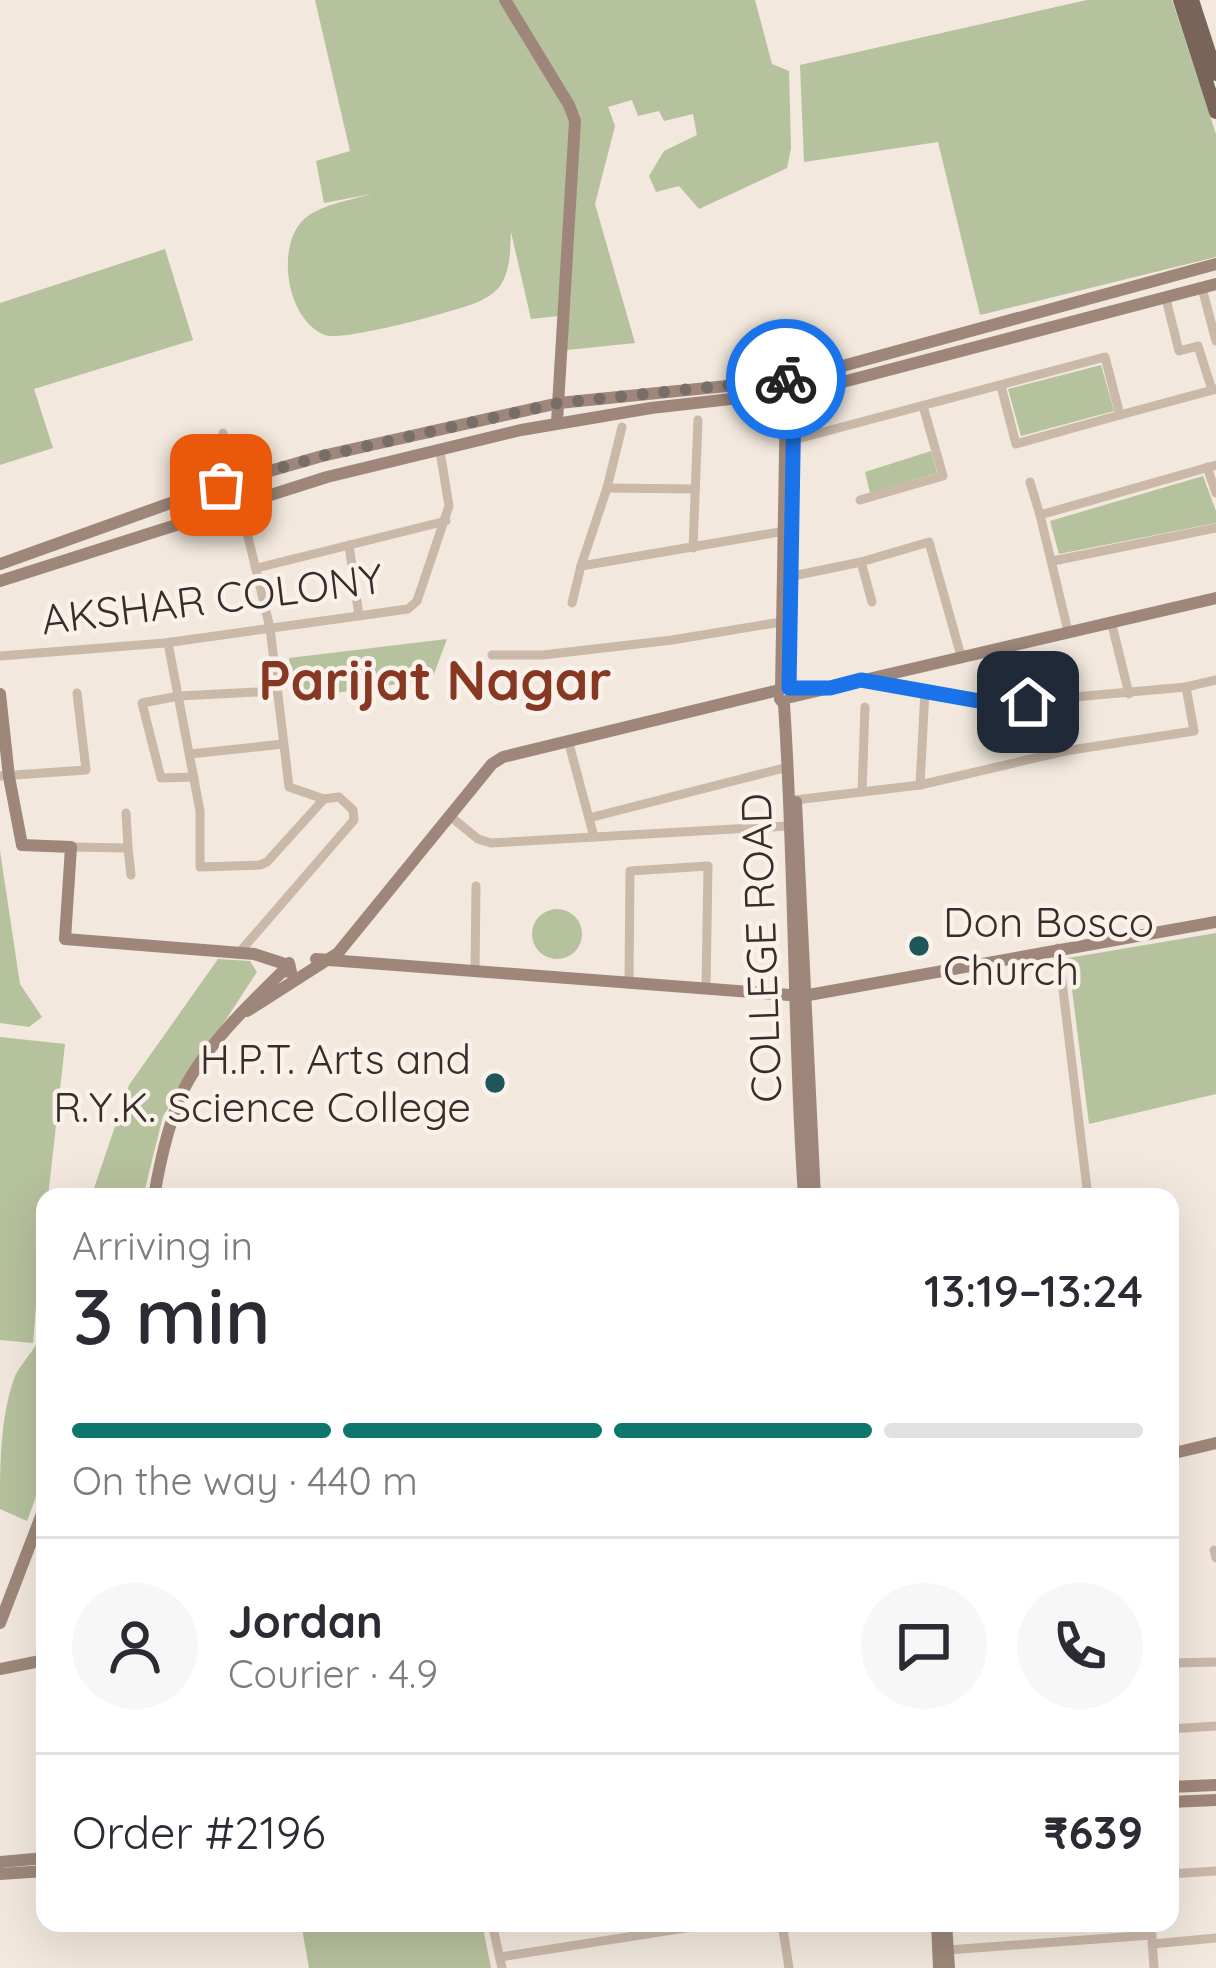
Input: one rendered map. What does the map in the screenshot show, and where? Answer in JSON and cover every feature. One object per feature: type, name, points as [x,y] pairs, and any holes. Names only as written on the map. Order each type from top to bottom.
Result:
[{"type":"main road","points":[[505,0],[575,121],[557,422]]},
{"type":"main road","points":[[1180,0],[1216,112]]},
{"type":"main road","points":[[1192,0],[1216,74]]},
{"type":"main road","points":[[0,564],[236,481],[322,456],[559,403],[790,390],[1216,264]]},
{"type":"main road","points":[[0,581],[242,501],[557,422],[790,390],[1209,286]]},
{"type":"main road","name":"COLLEGE ROAD","points":[[790,390],[796,440],[784,704],[787,826],[814,1188]]},
{"type":"main road","name":"COLLEGE ROAD","points":[[790,390],[781,622],[796,800],[804,1188]]},
{"type":"main road","points":[[156,1188],[185,1088],[214,1046],[265,996],[319,963],[352,934],[492,764],[503,757],[751,697],[830,688],[1216,598]]},
{"type":"main road","points":[[0,694],[4,776],[22,845],[71,848],[65,939],[238,954],[287,968],[346,961],[798,996],[1216,922]]},
{"type":"main road","points":[[258,957],[268,975],[265,996]]},
{"type":"main road","points":[[265,996],[287,968]]},
{"type":"main road","points":[[1179,1452],[1216,1443]]},
{"type":"main road","points":[[0,1623],[36,1529]]},
{"type":"main road","points":[[0,1669],[36,1662]]},
{"type":"main road","points":[[1179,1787],[1216,1785]]},
{"type":"main road","points":[[1179,1802],[1216,1800]]},
{"type":"main road","points":[[0,1862],[36,1859]]},
{"type":"main road","points":[[0,1874],[36,1872]]},
{"type":"main road","points":[[939,1968],[941,1932]]},
{"type":"main road","points":[[943,1932],[949,1968]]},
{"type":"street","points":[[1166,298],[1179,351],[1216,341],[1209,286]]},
{"type":"street","points":[[1001,386],[1016,444],[1214,389],[1198,346]]},
{"type":"street","points":[[796,440],[1105,357],[1120,415]]},
{"type":"street","points":[[860,500],[944,476],[923,406]]},
{"type":"street","points":[[693,548],[698,420]]},
{"type":"street","points":[[572,603],[622,427]]},
{"type":"street","points":[[223,433],[269,628],[290,787],[324,800],[339,797],[353,810],[354,820],[238,954]]},
{"type":"street","name":"AKSHAR COLONY","points":[[0,656],[169,643],[408,609],[417,602],[449,506],[440,451]]},
{"type":"street","points":[[1040,515],[1212,466],[1216,493]]},
{"type":"street","points":[[1030,482],[1068,631]]},
{"type":"street","points":[[608,488],[695,489]]},
{"type":"street","points":[[257,568],[446,520]]},
{"type":"street","points":[[1053,561],[1216,528]]},
{"type":"street","points":[[581,566],[784,531]]},
{"type":"street","points":[[793,576],[929,542],[961,656]]},
{"type":"street","points":[[349,545],[359,616]]},
{"type":"street","points":[[861,562],[872,602]]},
{"type":"street","points":[[1111,621],[1129,694]]},
{"type":"street","points":[[492,655],[564,653],[781,622]]},
{"type":"street","points":[[169,643],[200,811],[200,867],[267,862],[324,800]]},
{"type":"street","points":[[861,680],[996,704],[1129,694],[1216,680]]},
{"type":"street","points":[[796,800],[920,785],[1064,752],[1194,731],[1186,687]]},
{"type":"street","points":[[194,777],[161,778],[142,703],[179,696],[277,691]]},
{"type":"street","points":[[920,785],[925,691]]},
{"type":"street","points":[[4,776],[86,770],[76,693]]},
{"type":"street","points":[[1059,700],[1064,752]]},
{"type":"street","points":[[862,792],[865,707]]},
{"type":"street","points":[[568,740],[594,837]]},
{"type":"street","points":[[190,754],[283,744]]},
{"type":"street","points":[[589,818],[788,767]]},
{"type":"street","points":[[126,813],[131,874]]},
{"type":"street","points":[[451,818],[491,843],[787,826]]},
{"type":"street","points":[[71,848],[128,848]]},
{"type":"street","points":[[628,984],[630,871],[708,866],[706,987]]},
{"type":"street","points":[[475,972],[476,886]]},
{"type":"street","points":[[1058,948],[1087,1188]]},
{"type":"street","points":[[1179,1663],[1216,1662]]},
{"type":"street","points":[[1179,1728],[1216,1726]]},
{"type":"street","points":[[1179,1873],[1216,1871]]},
{"type":"street","points":[[494,1932],[501,1962],[667,1932]]},
{"type":"street","points":[[784,1932],[790,1968]]},
{"type":"street","points":[[948,1950],[1152,1934],[1216,1938]]},
{"type":"street","points":[[1152,1934],[1154,1968]]},
{"type":"green space","points":[[315,0],[755,0],[772,64],[789,71],[787,168],[699,209],[679,186],[656,192],[649,176],[664,151],[697,135],[693,114],[664,121],[659,111],[638,116],[632,100],[608,107],[615,126],[595,204],[635,343],[567,350],[568,315],[531,319],[511,232],[504,280],[484,299],[400,324],[325,335],[312,327],[294,300],[288,265],[294,233],[317,211],[371,194],[324,203],[316,161],[350,151]]},
{"type":"green space","points":[[1087,0],[1172,0],[1216,134],[1216,257],[980,315],[938,142],[804,162],[800,65]]},
{"type":"green space","points":[[165,249],[193,340],[34,389],[53,448],[0,465],[0,303]]},
{"type":"green space","points":[[1101,365],[1114,411],[1021,436],[1008,389]]},
{"type":"green space","points":[[931,451],[937,473],[870,493],[865,472]]},
{"type":"green space","points":[[1203,476],[1216,523],[1059,554],[1050,521]]},
{"type":"green space","points":[[447,639],[432,679],[294,699],[289,658]]},
{"type":"green space","points":[[0,851],[20,984],[42,1017],[29,1027],[0,1023]]},
{"type":"green space","points":[[557,909],[575,916],[582,934],[575,952],[557,959],[539,952],[532,934],[539,916]]},
{"type":"green space","points":[[1216,933],[1216,1094],[1089,1124],[1068,958]]},
{"type":"green space","points":[[218,959],[250,961],[257,972],[163,1116],[145,1188],[94,1188],[129,1085]]},
{"type":"green space","points":[[0,1037],[65,1044],[49,1188],[36,1188],[33,1343],[0,1340]]},
{"type":"green space","points":[[36,1345],[36,1496],[27,1521],[0,1509],[2,1441],[15,1376]]},
{"type":"green space","points":[[303,1932],[484,1932],[491,1968],[309,1968]]},
{"type":"way so far","points":[[221,485],[322,456],[559,403],[786,379]]},
{"type":"place","name":"Don Bosco Church","points":[[919,946]]},
{"type":"place","name":"H.P.T. Arts and R.Y.K. Science College","points":[[495,1083]]},
{"type":"district","name":"Parijat Nagar","points":[[435,681]]},
{"type":"route","points":[[786,379],[800,386],[794,396],[789,688],[830,688],[861,680],[996,704],[1028,702]]}]
